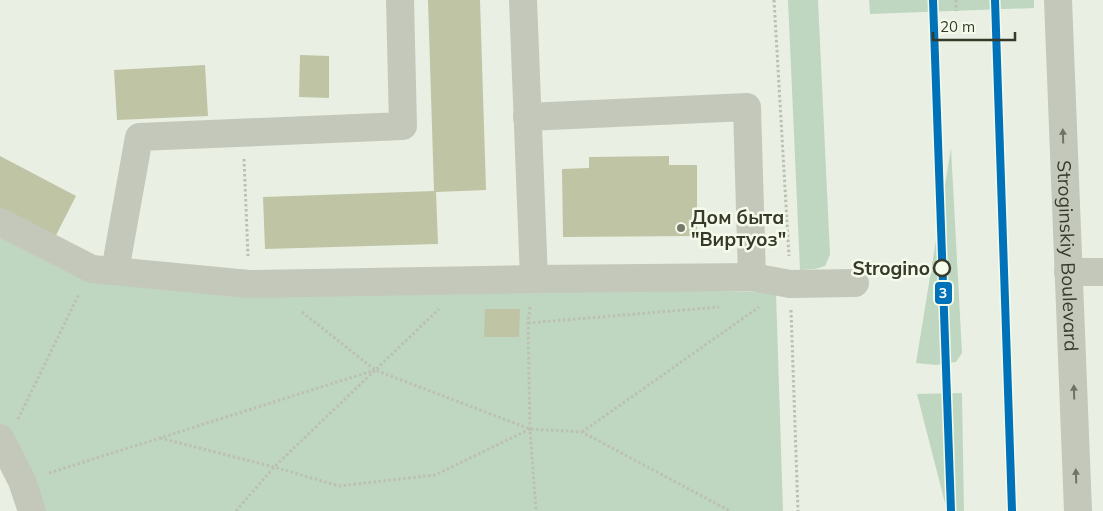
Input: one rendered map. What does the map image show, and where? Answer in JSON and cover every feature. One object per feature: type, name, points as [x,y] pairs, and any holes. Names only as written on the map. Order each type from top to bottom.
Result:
[{"type":"street","points":[[103,270],[139,137],[242,131],[404,126],[400,0]]},
{"type":"street","points":[[523,0],[534,279]]},
{"type":"street","name":"Stroginskiy Boulevard","points":[[1058,0],[1078,511]]},
{"type":"street","points":[[527,117],[747,107],[752,277]]},
{"type":"street","points":[[0,222],[103,270],[257,284],[752,277],[790,284],[855,283]]},
{"type":"street","points":[[1068,272],[1103,272]]},
{"type":"street","points":[[2,442],[22,481],[32,511]]},
{"type":"path","points":[[956,0],[956,10]]},
{"type":"path","points":[[242,131],[257,284],[375,370],[530,429],[582,432],[730,511]]},
{"type":"path","points":[[2,442],[103,270]]},
{"type":"path","points":[[534,279],[528,323],[530,429],[536,511]]},
{"type":"path","points":[[236,511],[274,467],[470,280]]},
{"type":"path","points":[[582,432],[765,304],[755,304]]},
{"type":"path","points":[[528,323],[725,307]]},
{"type":"path","points":[[22,481],[375,370]]},
{"type":"path","points":[[160,438],[274,467],[338,486],[435,475],[530,429]]},
{"type":"green space","points":[[788,0],[818,0],[830,255],[825,266],[815,269],[800,270]]},
{"type":"green space","points":[[869,0],[1034,0],[1034,8],[870,14]]},
{"type":"green space","points":[[951,148],[962,353],[956,362],[936,365],[916,363]]},
{"type":"green space","points":[[0,222],[92,269],[249,284],[776,292],[783,511],[32,511],[0,438]]},
{"type":"green space","points":[[962,393],[964,511],[947,511],[917,394]]},
{"type":"building","points":[[428,0],[480,0],[486,190],[436,192],[438,244],[265,249],[263,197],[434,191]]},
{"type":"building","points":[[300,55],[329,56],[329,98],[299,97]]},
{"type":"building","points":[[205,65],[208,116],[117,120],[114,70]]},
{"type":"building","points":[[0,156],[76,196],[52,243],[0,215]]},
{"type":"building","points":[[669,156],[669,165],[697,165],[697,236],[563,237],[562,169],[589,168],[589,157]]},
{"type":"building","points":[[485,309],[520,309],[519,337],[484,337]]},
{"type":"transit line","name":"3","points":[[933,0],[951,511]]},
{"type":"transit line","name":"3","points":[[995,0],[1012,511]]},
{"type":"place","name":"Дом быта \"Виртуоз\"","points":[[681,228]]},
{"type":"place","name":"Strogino","points":[[942,268]]}]
